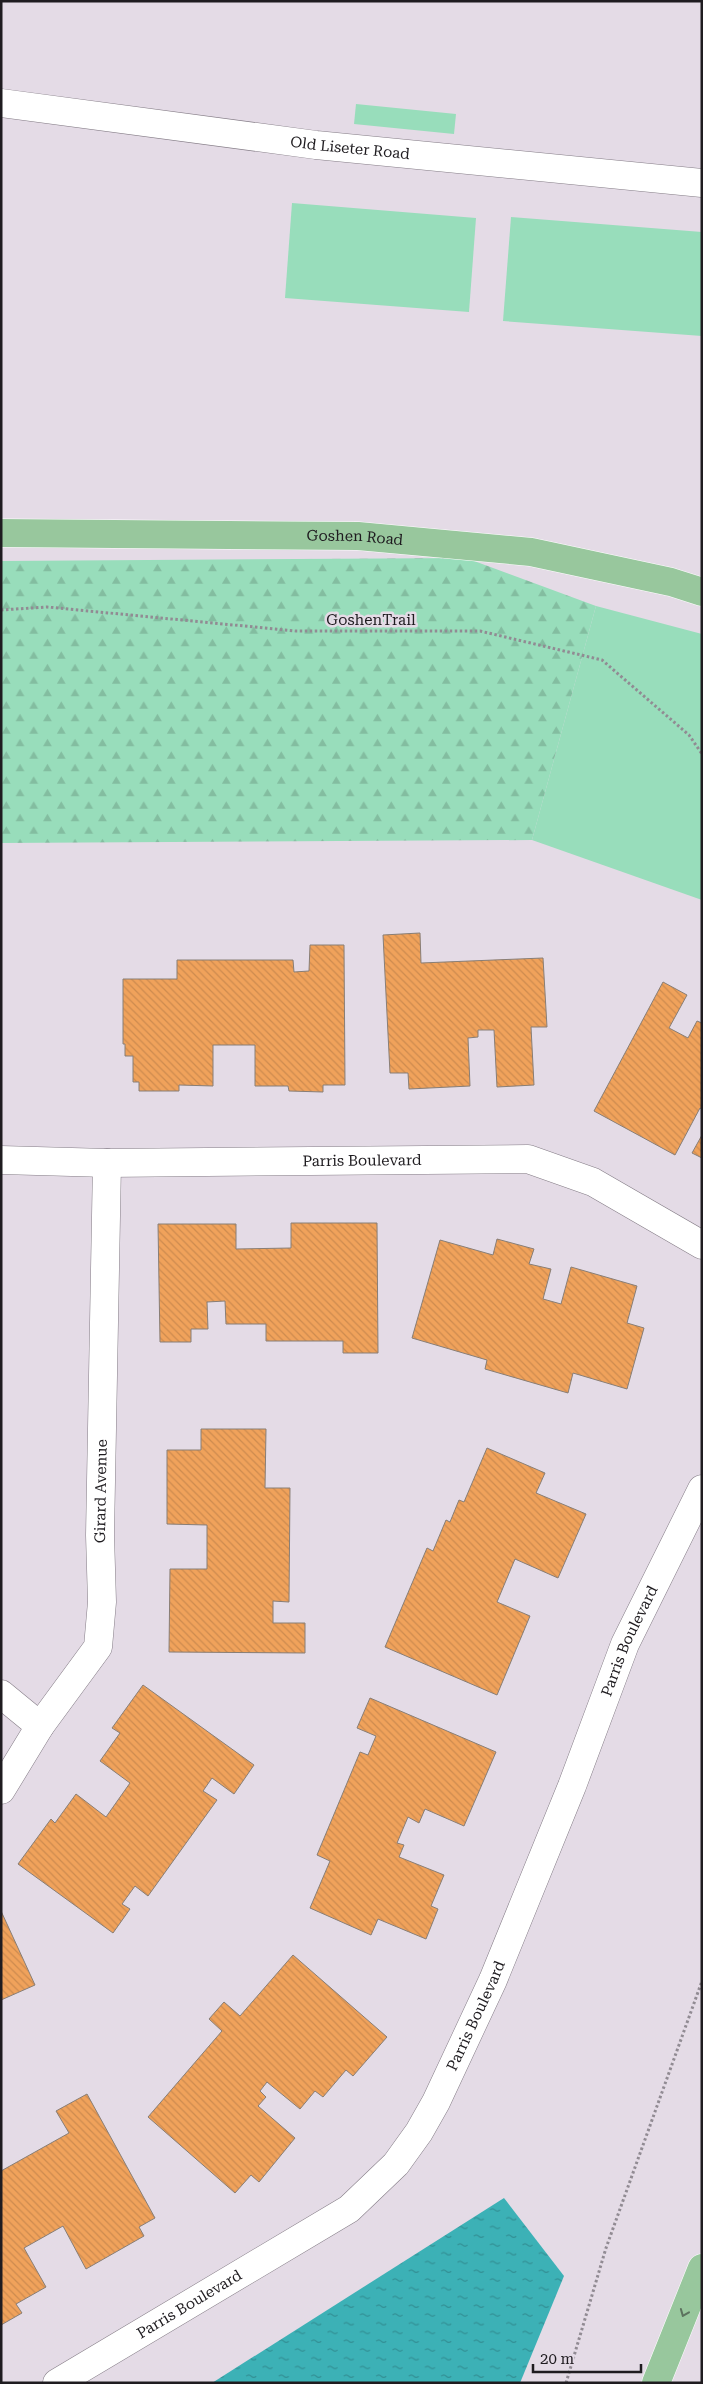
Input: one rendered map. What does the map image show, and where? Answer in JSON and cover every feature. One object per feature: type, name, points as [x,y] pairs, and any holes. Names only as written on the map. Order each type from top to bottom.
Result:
[{"type":"main road","name":"Goshen Road","points":[[1,533],[358,536],[531,552],[671,582],[702,592]]},
{"type":"main road","points":[[656,2383],[702,2268]]},
{"type":"street","name":"Old Liseter Road","points":[[1,103],[316,145],[702,183]]},
{"type":"street","name":"Parris Boulevard","points":[[1,1160],[106,1163],[528,1159],[593,1182],[702,1245]]},
{"type":"street","name":"Girard Avenue","points":[[1,1790],[40,1726],[98,1647],[102,1602],[100,1535],[106,1163]]},
{"type":"street","name":"Parris Boulevard","points":[[57,2383],[349,2208],[396,2164],[436,2102],[493,1980],[572,1786],[625,1644],[702,1489]]},
{"type":"street","points":[[1,1694],[40,1726]]},
{"type":"path","name":"GoshenTrail","points":[[1,610],[47,607],[296,631],[480,631],[602,660],[689,736],[702,754]]},
{"type":"path","points":[[566,2383],[606,2248],[702,1981]]},
{"type":"green space","points":[[356,104],[456,114],[454,134],[354,124]]},
{"type":"green space","points":[[292,203],[476,218],[469,312],[285,298]]},
{"type":"green space","points":[[511,217],[702,232],[702,336],[503,321]]},
{"type":"green space","points":[[466,558],[596,606],[532,840],[1,843],[1,561]]},
{"type":"green space","points":[[596,606],[702,634],[702,900],[532,840]]},
{"type":"water","points":[[504,2198],[564,2276],[520,2383],[212,2383]]},
{"type":"building","points":[[420,933],[421,963],[543,958],[547,1027],[531,1027],[534,1085],[497,1087],[494,1030],[478,1030],[478,1037],[468,1038],[470,1086],[409,1089],[408,1073],[390,1073],[383,935]]},
{"type":"building","points":[[310,945],[344,945],[345,1085],[323,1085],[323,1092],[289,1091],[288,1086],[255,1086],[255,1045],[213,1045],[213,1086],[179,1085],[179,1091],[139,1091],[139,1082],[133,1082],[133,1056],[125,1056],[125,1044],[123,1044],[123,979],[177,979],[177,960],[293,960],[294,972],[309,971]]},
{"type":"building","points":[[663,982],[687,995],[669,1028],[688,1038],[697,1021],[702,1023],[702,1109],[700,1108],[675,1155],[594,1111]]},
{"type":"building","points":[[702,1135],[702,1158],[692,1153]]},
{"type":"building","points":[[291,1223],[377,1223],[378,1353],[343,1353],[343,1341],[266,1341],[266,1324],[226,1324],[225,1301],[207,1302],[208,1329],[191,1329],[191,1342],[160,1342],[158,1224],[236,1224],[236,1249],[291,1248]]},
{"type":"building","points":[[497,1239],[534,1249],[529,1264],[551,1269],[543,1299],[561,1304],[571,1267],[637,1286],[627,1323],[644,1328],[627,1389],[573,1373],[568,1393],[485,1369],[487,1360],[412,1338],[440,1240],[493,1255]]},
{"type":"building","points":[[201,1429],[266,1429],[265,1488],[290,1488],[289,1602],[273,1601],[273,1623],[305,1623],[305,1653],[169,1652],[170,1569],[207,1569],[207,1525],[167,1524],[167,1450],[201,1450]]},
{"type":"building","points":[[487,1448],[545,1473],[536,1493],[586,1514],[558,1578],[515,1559],[497,1602],[530,1616],[497,1695],[385,1647],[427,1548],[433,1551],[446,1520],[450,1522],[459,1500],[464,1502]]},
{"type":"building","points":[[143,1685],[254,1765],[234,1794],[212,1778],[203,1791],[217,1800],[148,1896],[135,1886],[122,1904],[130,1909],[113,1933],[18,1864],[51,1819],[55,1823],[76,1794],[106,1817],[130,1783],[100,1761],[120,1733],[112,1728]]},
{"type":"building","points":[[370,1698],[496,1752],[464,1826],[425,1809],[419,1823],[408,1817],[397,1843],[404,1845],[399,1857],[444,1875],[431,1906],[438,1909],[426,1939],[378,1919],[371,1935],[310,1908],[330,1861],[317,1855],[360,1752],[368,1755],[376,1736],[357,1728]]},
{"type":"building","points":[[1,1911],[35,1985],[1,2000]]},
{"type":"building","points":[[293,1955],[387,2037],[353,2076],[346,2070],[323,2097],[315,2091],[300,2109],[267,2082],[260,2091],[266,2097],[258,2106],[295,2138],[259,2182],[251,2175],[235,2193],[148,2117],[222,2031],[209,2019],[224,2002],[240,2016]]},
{"type":"building","points":[[87,2094],[155,2218],[139,2227],[144,2236],[86,2269],[63,2226],[24,2248],[46,2287],[16,2304],[22,2313],[1,2325],[1,2171],[69,2133],[56,2111]]}]
